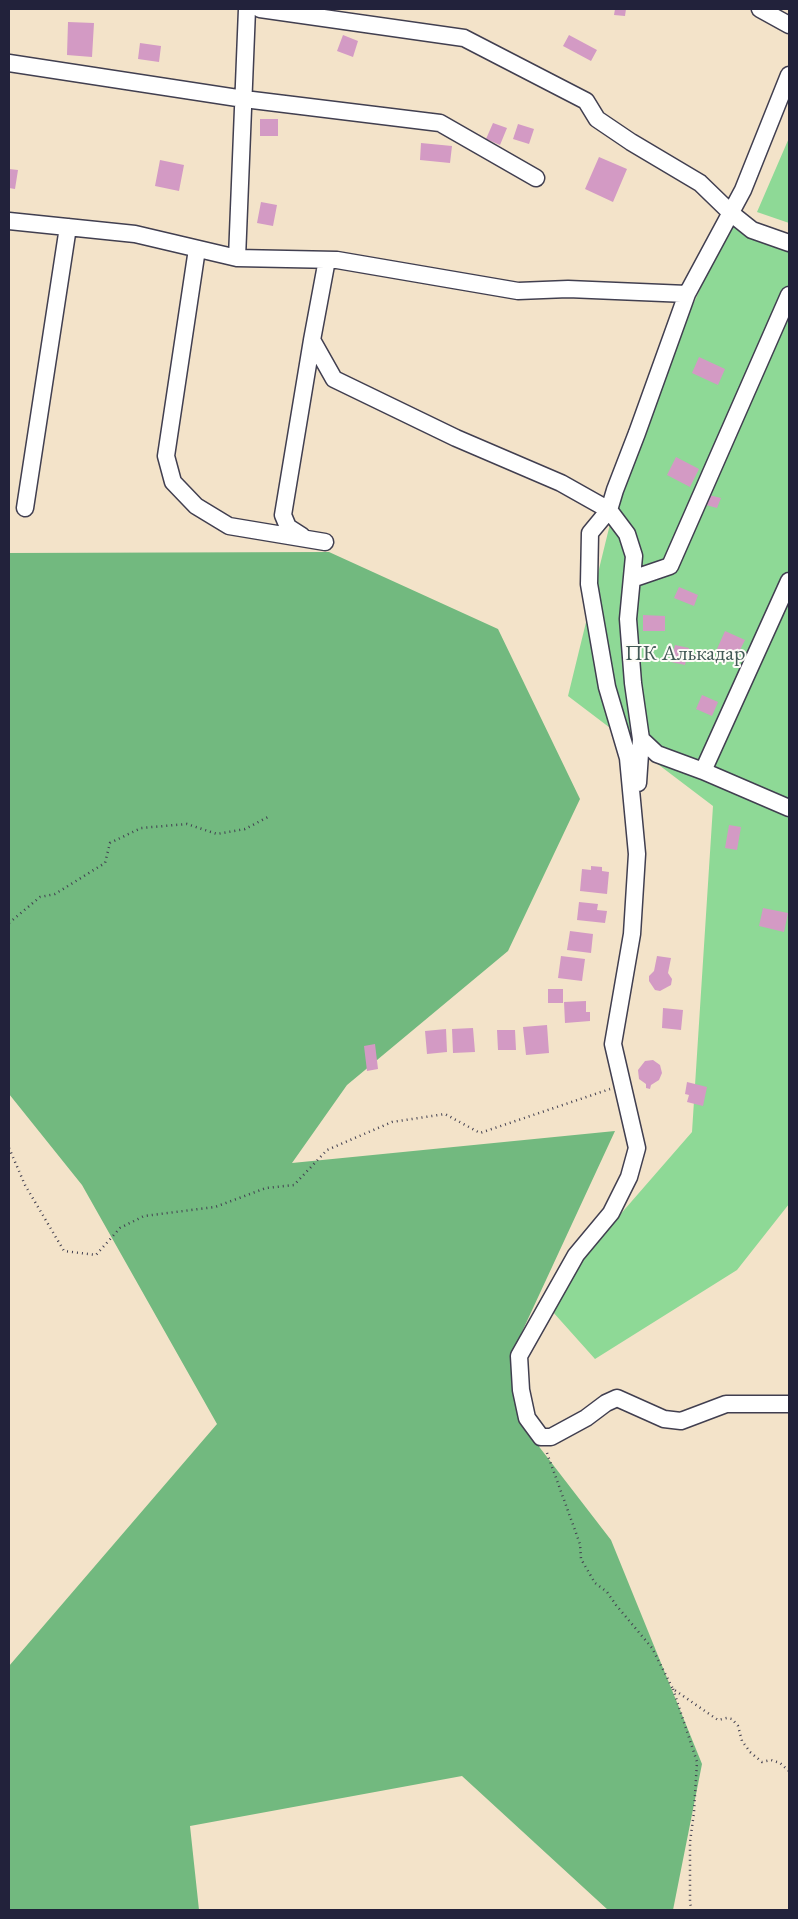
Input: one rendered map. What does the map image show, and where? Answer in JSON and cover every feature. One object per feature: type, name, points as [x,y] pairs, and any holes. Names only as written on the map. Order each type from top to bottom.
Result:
[{"type":"street","points":[[237,258],[246,9]]},
{"type":"street","points":[[260,9],[464,38],[586,101],[597,118],[631,142],[700,183],[732,214],[752,230],[789,243]]},
{"type":"street","points":[[760,9],[789,25]]},
{"type":"street","points":[[9,63],[244,99],[440,123],[536,178]]},
{"type":"street","points":[[789,75],[732,214],[687,294],[615,490],[610,510],[590,533],[589,584],[607,687],[628,758],[637,854],[632,934],[613,1044],[621,1086],[637,1148],[629,1177],[611,1212],[576,1255],[519,1356],[521,1390],[526,1418],[541,1437],[552,1437],[617,1398],[664,1419],[680,1421],[726,1404],[789,1404]]},
{"type":"street","points":[[9,221],[135,234],[237,258],[338,260],[518,291],[568,289],[687,294]]},
{"type":"street","points":[[25,508],[68,227]]},
{"type":"street","points":[[197,248],[166,456],[173,482],[196,506],[229,526],[325,542]]},
{"type":"street","points":[[305,538],[288,527],[283,515],[326,265]]},
{"type":"street","points":[[632,579],[670,566],[789,295]]},
{"type":"street","points":[[312,340],[334,379],[456,438],[561,483],[610,510],[627,534],[634,556],[628,619],[633,683],[641,739],[635,830]]},
{"type":"street","points":[[703,771],[789,581]]},
{"type":"street","points":[[641,739],[657,754],[703,771],[789,808]]},
{"type":"path","points":[[9,923],[40,897],[55,894],[105,863],[110,843],[141,828],[187,824],[217,834],[245,828],[268,817]]},
{"type":"path","points":[[9,1148],[25,1185],[64,1250],[96,1256],[120,1228],[144,1216],[215,1207],[266,1188],[294,1185],[327,1150],[392,1122],[445,1114],[480,1133],[621,1086]]},
{"type":"path","points":[[541,1437],[580,1544],[581,1559],[595,1583],[607,1592],[652,1648],[673,1689],[697,1762],[690,1842],[690,1903],[692,1910]]},
{"type":"path","points":[[673,1689],[718,1720],[732,1719],[738,1726],[742,1741],[750,1752],[762,1762],[771,1760],[780,1763],[789,1770]]},
{"type":"green space","points":[[789,138],[789,223],[757,212]]},
{"type":"green space","name":"ПК Алькадар","points":[[735,214],[789,239],[789,1204],[737,1270],[595,1359],[544,1302],[692,1132],[713,806],[568,696],[631,438]]},
{"type":"green space","points":[[329,552],[498,629],[580,799],[508,951],[347,1085],[292,1163],[615,1131],[521,1334],[537,1444],[611,1540],[702,1764],[673,1910],[608,1910],[462,1776],[190,1826],[199,1910],[9,1910],[9,1666],[217,1424],[82,1185],[9,1094],[9,553]]},
{"type":"building","points":[[615,9],[626,9],[625,16],[614,15]]},
{"type":"building","points":[[68,22],[94,23],[92,57],[67,55]]},
{"type":"building","points":[[343,35],[358,41],[353,57],[337,51]]},
{"type":"building","points":[[569,35],[597,50],[591,61],[563,46]]},
{"type":"building","points":[[140,43],[161,46],[159,62],[138,59]]},
{"type":"building","points":[[260,119],[278,119],[278,136],[260,136]]},
{"type":"building","points":[[493,123],[507,128],[500,145],[486,139]]},
{"type":"building","points":[[518,124],[534,129],[529,144],[513,139]]},
{"type":"building","points":[[421,143],[452,146],[450,163],[420,160]]},
{"type":"building","points":[[599,157],[627,169],[613,202],[585,189]]},
{"type":"building","points":[[160,160],[184,165],[179,191],[155,186]]},
{"type":"building","points":[[9,169],[18,170],[15,189],[9,188]]},
{"type":"building","points":[[261,202],[277,205],[273,226],[257,223]]},
{"type":"building","points":[[699,357],[725,369],[718,385],[692,373]]},
{"type":"building","points":[[676,457],[699,469],[690,487],[667,475]]},
{"type":"building","points":[[709,495],[721,498],[717,508],[706,505]]},
{"type":"building","points":[[679,587],[698,595],[694,606],[674,598]]},
{"type":"building","points":[[643,615],[665,616],[665,631],[643,631]]},
{"type":"building","points":[[725,631],[745,640],[736,658],[717,649]]},
{"type":"building","points":[[675,645],[689,648],[685,665],[671,662]]},
{"type":"building","points":[[702,695],[718,702],[712,716],[696,709]]},
{"type":"building","points":[[729,825],[741,827],[737,850],[725,848]]},
{"type":"building","points":[[591,866],[602,867],[602,871],[609,872],[607,894],[580,891],[582,869],[591,870]]},
{"type":"building","points":[[579,902],[598,904],[597,910],[607,911],[605,923],[577,920]]},
{"type":"building","points":[[763,908],[788,913],[784,932],[759,926]]},
{"type":"building","points":[[570,931],[593,934],[591,953],[567,950]]},
{"type":"building","points":[[561,956],[585,959],[582,981],[558,978]]},
{"type":"building","points":[[657,956],[671,958],[668,973],[672,979],[671,985],[660,991],[655,990],[649,981],[649,976],[654,971]]},
{"type":"building","points":[[548,989],[563,989],[563,1003],[548,1003]]},
{"type":"building","points":[[586,1001],[586,1012],[590,1012],[590,1021],[565,1023],[564,1002]]},
{"type":"building","points":[[663,1008],[683,1010],[681,1030],[662,1028]]},
{"type":"building","points":[[547,1025],[549,1053],[526,1055],[523,1027]]},
{"type":"building","points":[[473,1028],[475,1052],[453,1053],[452,1029]]},
{"type":"building","points":[[446,1029],[447,1052],[427,1054],[425,1031]]},
{"type":"building","points":[[497,1030],[515,1030],[516,1050],[498,1050]]},
{"type":"building","points":[[375,1044],[378,1069],[367,1071],[364,1046]]},
{"type":"building","points":[[653,1060],[660,1065],[662,1073],[659,1080],[651,1085],[650,1089],[646,1088],[646,1084],[639,1079],[638,1070],[645,1061]]},
{"type":"building","points":[[687,1082],[707,1087],[703,1106],[687,1102],[689,1095],[685,1094]]}]
